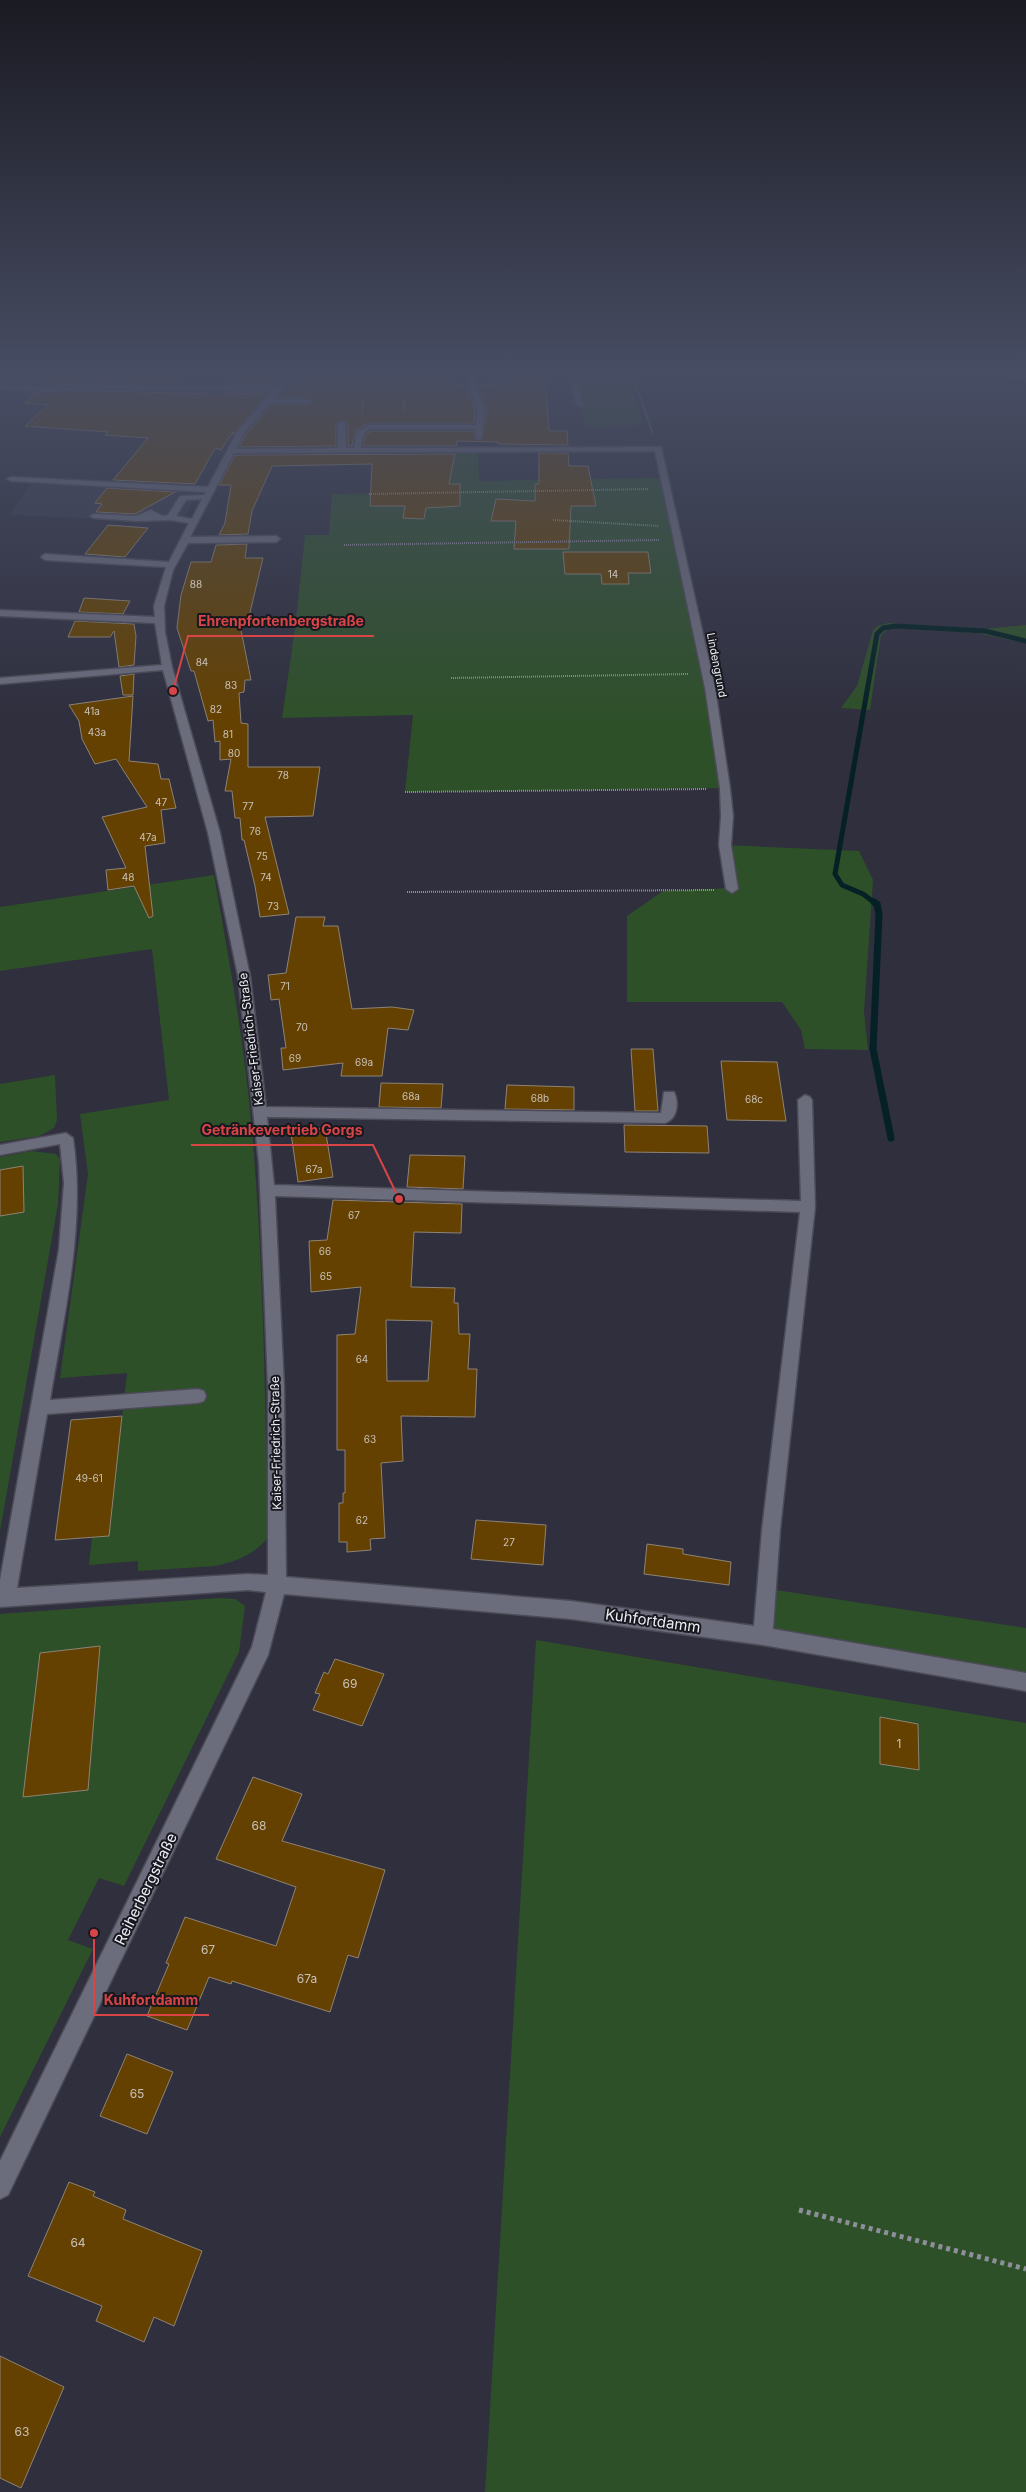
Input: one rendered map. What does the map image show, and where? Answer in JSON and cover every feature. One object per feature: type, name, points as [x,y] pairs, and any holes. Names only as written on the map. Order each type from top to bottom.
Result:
[{"type":"street","points":[[120,487],[209,494]]},
{"type":"street","name":"Kaiser-Friedrich-Straße","points":[[212,487],[172,565],[161,591],[158,620],[166,667],[214,833],[244,976],[267,1190],[276,1387],[277,1585]]},
{"type":"street","name":"Lindengrund","points":[[665,489],[707,674],[724,788],[727,816],[724,846],[732,888]]},
{"type":"street","points":[[171,517],[182,498],[209,494]]},
{"type":"street","points":[[94,516],[137,519],[151,512],[162,519],[171,517],[182,521],[195,521]]},
{"type":"street","points":[[185,540],[276,539]]},
{"type":"street","points":[[45,557],[172,565]]},
{"type":"street","points":[[0,613],[158,620]]},
{"type":"street","points":[[0,681],[166,667]]},
{"type":"street","points":[[260,1112],[665,1118],[669,1113],[669,1095]]},
{"type":"street","points":[[763,1636],[771,1530],[808,1207],[805,1100]]},
{"type":"street","points":[[0,1150],[66,1138],[72,1166],[72,1204],[42,1407],[3,1597]]},
{"type":"street","points":[[267,1190],[808,1207]]},
{"type":"street","points":[[42,1407],[198,1396]]},
{"type":"street","name":"Kuhfortdamm","points":[[3,1597],[248,1582],[571,1610],[763,1636],[1026,1682]]},
{"type":"street","name":"Reiherbergstraße","points":[[0,2187],[261,1649],[277,1585]]},
{"type":"path","points":[[369,494],[665,489]]},
{"type":"path","points":[[553,520],[672,526]]},
{"type":"path","points":[[344,545],[676,540]]},
{"type":"path","points":[[451,678],[707,674]]},
{"type":"path","points":[[405,792],[724,788]]},
{"type":"path","points":[[407,892],[709,891],[732,888]]},
{"type":"path","points":[[799,2210],[1026,2269]]},
{"type":"shaded area","points":[[28,487],[111,487],[198,492],[182,522],[9,515]]},
{"type":"green space","points":[[425,487],[665,487],[689,595],[725,788],[405,792],[413,715],[282,718],[295,628],[305,535],[329,535],[332,494],[425,493]]},
{"type":"green space","points":[[888,623],[983,629],[1026,625],[1026,643],[976,633],[890,628],[881,635],[870,710],[841,708],[857,686],[873,630],[878,626]]},
{"type":"green space","points":[[725,845],[859,851],[873,880],[864,1012],[868,1050],[805,1049],[801,1030],[782,1002],[627,1002],[627,916],[663,891],[732,888]]},
{"type":"green space","points":[[214,875],[241,1035],[252,1132],[262,1284],[268,1537],[251,1553],[216,1566],[138,1571],[138,1561],[89,1565],[92,1537],[109,1535],[127,1373],[60,1378],[88,1174],[80,1114],[169,1100],[152,949],[0,971],[0,907]]},
{"type":"green space","points":[[55,1075],[57,1120],[54,1128],[40,1136],[0,1142],[0,1084]]},
{"type":"green space","points":[[32,1151],[56,1154],[60,1159],[58,1204],[0,1531],[0,1157]]},
{"type":"green space","points":[[769,1589],[1026,1628],[1026,1676],[766,1629]]},
{"type":"green space","points":[[219,1598],[235,1599],[245,1606],[239,1652],[124,1886],[99,1878],[68,1940],[93,1949],[0,2137],[0,1614]]},
{"type":"green space","points":[[536,1640],[1026,1723],[1026,2492],[485,2492]]},
{"type":"building","points":[[231,487],[263,487],[252,511],[248,534],[219,535],[225,523]]},
{"type":"building","points":[[371,487],[460,487],[460,506],[426,508],[424,519],[403,518],[405,506],[370,506]]},
{"type":"building","points":[[535,487],[592,487],[596,506],[571,506],[569,549],[514,549],[516,521],[491,521],[496,499],[535,501]]},
{"type":"building","points":[[107,488],[175,492],[135,514],[96,512],[102,504],[95,503]]},
{"type":"building","points":[[108,525],[148,528],[125,557],[85,554]]},
{"type":"building","points":[[247,544],[245,558],[263,558],[247,625],[240,625],[251,680],[245,680],[244,692],[239,693],[241,723],[248,724],[248,767],[320,767],[313,816],[265,817],[289,914],[260,917],[255,886],[244,840],[242,840],[240,818],[235,818],[232,791],[225,791],[231,759],[220,760],[220,741],[215,742],[213,720],[208,721],[194,671],[191,671],[177,628],[181,595],[191,562],[211,562],[216,545]]},
{"type":"building","points":[[563,552],[648,552],[651,573],[628,573],[629,584],[602,584],[601,574],[565,574]]},
{"type":"building","points":[[84,598],[130,601],[123,614],[79,612]]},
{"type":"building","points":[[75,621],[134,624],[136,636],[134,665],[119,667],[114,631],[110,637],[68,637]]},
{"type":"building","points":[[134,674],[133,695],[123,695],[120,676]]},
{"type":"building","points":[[133,696],[129,761],[158,764],[161,779],[169,779],[176,808],[161,810],[165,843],[145,846],[153,916],[149,918],[134,886],[108,890],[106,870],[126,868],[102,817],[147,807],[116,759],[95,764],[82,739],[79,721],[69,705]]},
{"type":"building","points":[[296,917],[325,917],[323,926],[338,926],[352,1009],[392,1007],[414,1010],[408,1030],[388,1028],[382,1076],[341,1076],[343,1063],[283,1070],[281,1048],[286,1048],[279,999],[271,1000],[268,975],[286,973]]},
{"type":"building","points":[[631,1049],[653,1049],[658,1111],[635,1111]]},
{"type":"building","points":[[721,1061],[777,1062],[786,1121],[727,1120]]},
{"type":"building","points":[[381,1083],[443,1084],[441,1108],[379,1107]]},
{"type":"building","points":[[507,1085],[574,1087],[574,1110],[505,1109]]},
{"type":"building","points":[[624,1125],[707,1126],[709,1153],[625,1152]]},
{"type":"building","points":[[325,1128],[333,1177],[298,1182],[291,1133]]},
{"type":"building","points":[[410,1155],[465,1156],[463,1189],[407,1187]]},
{"type":"building","points":[[23,1166],[24,1212],[0,1216],[0,1170]]},
{"type":"building","points":[[333,1200],[462,1204],[461,1233],[414,1232],[411,1287],[455,1288],[454,1303],[458,1303],[459,1334],[470,1334],[468,1369],[477,1369],[475,1417],[401,1416],[403,1461],[381,1463],[385,1538],[370,1539],[371,1550],[347,1552],[347,1542],[339,1542],[339,1503],[343,1503],[343,1493],[345,1493],[345,1450],[337,1450],[337,1335],[355,1334],[361,1287],[311,1292],[309,1241],[327,1240]],"holes":[[[386,1320],[432,1321],[428,1381],[387,1381]]]},
{"type":"building","points":[[122,1416],[109,1536],[55,1540],[71,1420]]},
{"type":"building","points":[[476,1520],[546,1525],[543,1565],[471,1559]]},
{"type":"building","points":[[647,1544],[683,1549],[683,1554],[731,1562],[729,1585],[644,1574]]},
{"type":"building","points":[[100,1646],[88,1790],[23,1797],[40,1653]]},
{"type":"building","points":[[335,1659],[384,1674],[362,1726],[313,1710],[320,1694],[315,1693],[324,1672],[328,1674]]},
{"type":"building","points":[[880,1717],[918,1724],[919,1770],[880,1764]]},
{"type":"building","points":[[253,1777],[302,1794],[282,1841],[385,1870],[358,1958],[348,1955],[330,2012],[232,1981],[231,1984],[209,1977],[187,2030],[147,2016],[169,1964],[166,1963],[185,1917],[276,1946],[296,1887],[216,1859]]},
{"type":"building","points":[[127,2054],[173,2072],[147,2134],[100,2116]]},
{"type":"building","points":[[69,2182],[95,2192],[93,2196],[126,2210],[123,2219],[202,2251],[174,2326],[154,2317],[144,2342],[96,2321],[102,2306],[28,2276]]},
{"type":"building","points":[[0,2356],[64,2387],[21,2488],[0,2478]]},
{"type":"waterway","points":[[875,903],[863,894],[842,885],[835,874],[877,634],[883,628],[896,626],[985,631],[1026,641]]},
{"type":"waterway","points":[[874,902],[877,904],[879,915],[873,1049],[891,1138]]},
{"type":"place","name":"Ehrenpfortenbergstraße","points":[[173,691]]},
{"type":"place","name":"Getränkevertrieb Gorgs","points":[[399,1199]]},
{"type":"place","name":"Kuhfortdamm","points":[[94,1933]]}]
